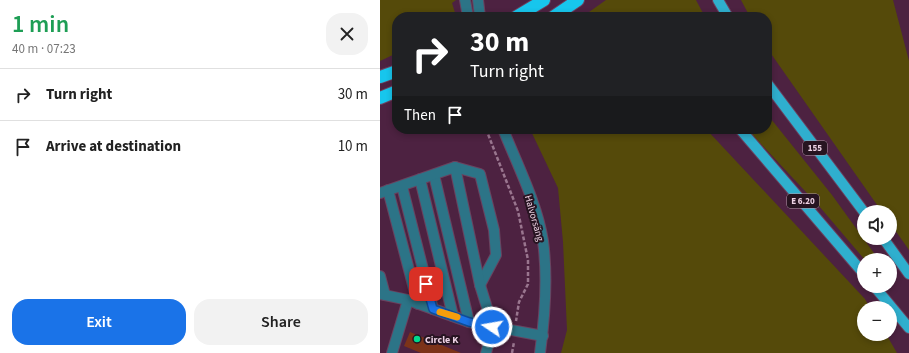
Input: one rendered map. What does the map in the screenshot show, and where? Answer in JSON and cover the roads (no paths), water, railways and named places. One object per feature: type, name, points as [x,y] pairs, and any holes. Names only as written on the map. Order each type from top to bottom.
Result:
[{"type":"highway","points":[[524,12],[544,0]]},
{"type":"highway","points":[[560,12],[578,0]]},
{"type":"highway","points":[[380,77],[392,73]]},
{"type":"highway","points":[[380,98],[392,93]]},
{"type":"main road","points":[[718,0],[725,12]]},
{"type":"main road","name":"155","points":[[772,90],[859,205]]},
{"type":"main road","name":"E 6.20","points":[[744,134],[857,266]]},
{"type":"main road","points":[[888,245],[909,274]]},
{"type":"main road","points":[[880,293],[909,328]]},
{"type":"street","points":[[465,0],[467,12]]},
{"type":"street","points":[[478,0],[479,12]]},
{"type":"street","name":"Halvorsäng","points":[[505,134],[532,200],[542,240],[546,282],[540,353]]},
{"type":"street","points":[[455,167],[480,286],[492,327],[486,353]]},
{"type":"street","points":[[392,353],[413,302],[384,192],[455,167],[480,174],[494,230],[496,255],[480,286]]},
{"type":"street","points":[[434,175],[469,322]]},
{"type":"street","points":[[420,179],[454,316]]},
{"type":"street","points":[[402,186],[433,309]]},
{"type":"street","points":[[380,276],[382,294],[413,302],[469,322],[542,336]]},
{"type":"place","name":"Circle K","points":[[417,339]]}]
